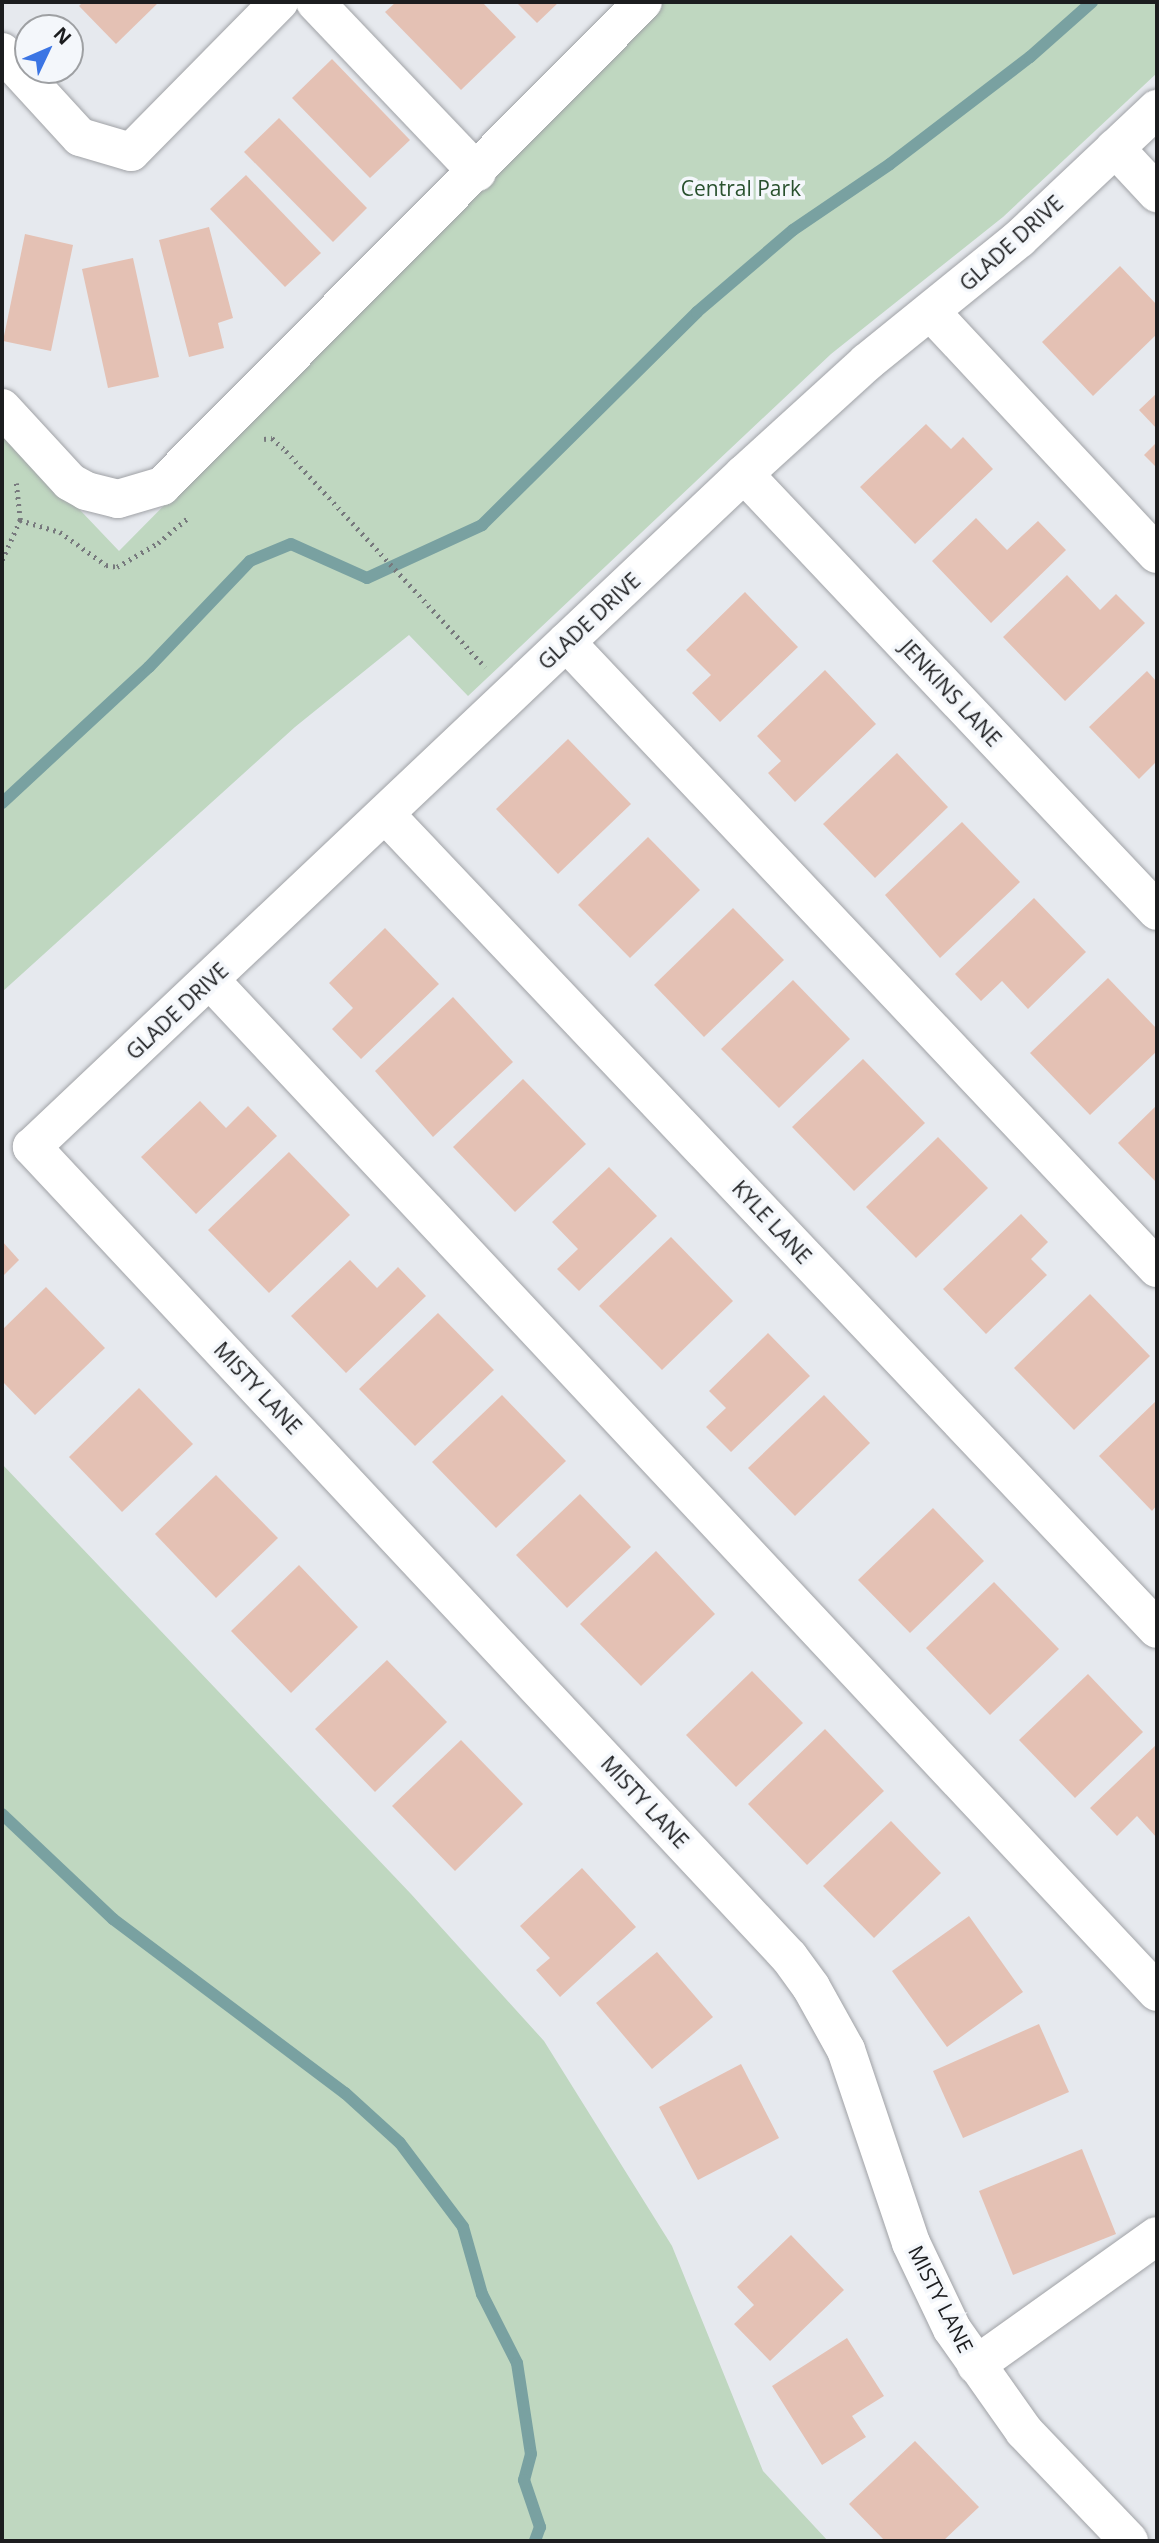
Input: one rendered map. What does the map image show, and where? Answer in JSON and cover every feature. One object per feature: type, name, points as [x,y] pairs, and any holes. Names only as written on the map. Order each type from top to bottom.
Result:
[{"type":"street","points":[[2,52],[80,137],[131,152],[279,2]]},
{"type":"street","points":[[315,2],[477,172]]},
{"type":"street","points":[[2,408],[70,482],[86,491],[118,499],[162,486],[477,172],[642,2]]},
{"type":"street","name":"GLADE DRIVE","points":[[32,1146],[386,815],[744,474],[847,380],[1019,239],[1157,109]]},
{"type":"street","points":[[1115,148],[1157,193]]},
{"type":"street","points":[[931,312],[1157,554]]},
{"type":"street","name":"JENKINS LANE","points":[[744,474],[1157,911]]},
{"type":"street","points":[[566,642],[1157,1268]]},
{"type":"street","name":"KYLE LANE","points":[[386,815],[1157,1629]]},
{"type":"street","points":[[210,980],[1157,1992]]},
{"type":"street","name":"MISTY LANE","points":[[32,1146],[789,1957],[811,1987],[846,2050],[911,2243],[952,2329],[1024,2431],[1129,2541]]},
{"type":"street","points":[[976,2365],[1157,2236]]},
{"type":"path","points":[[286,451],[462,643]]},
{"type":"path","points":[[2,560],[20,520],[12,476]]},
{"type":"green space","name":"Central Park","points":[[661,2],[1157,2],[1157,73],[1003,217],[831,354],[468,696],[409,635],[295,727],[2,992],[2,428],[119,551]]},
{"type":"green space","points":[[2,1464],[411,1894],[544,2041],[672,2246],[763,2471],[828,2541],[2,2541]]},
{"type":"building","points":[[83,2],[159,2],[116,44],[79,6]]},
{"type":"building","points":[[396,2],[482,2],[516,37],[461,90],[385,12]]},
{"type":"building","points":[[516,2],[559,2],[537,23]]},
{"type":"building","points":[[332,59],[410,140],[370,178],[292,98]]},
{"type":"building","points":[[279,118],[367,208],[333,242],[244,152]]},
{"type":"building","points":[[246,175],[321,253],[285,287],[210,209]]},
{"type":"building","points":[[209,227],[233,318],[218,323],[224,348],[189,357],[159,240]]},
{"type":"building","points":[[25,234],[73,245],[51,351],[3,341]]},
{"type":"building","points":[[133,258],[159,377],[108,388],[82,269]]},
{"type":"building","points":[[1120,266],[1157,305],[1157,334],[1093,396],[1042,342]]},
{"type":"building","points":[[1157,393],[1157,429],[1139,410]]},
{"type":"building","points":[[926,424],[951,449],[963,437],[993,469],[915,544],[860,487]]},
{"type":"building","points":[[1157,442],[1157,468],[1144,455]]},
{"type":"building","points":[[976,518],[1007,550],[1038,521],[1066,550],[991,623],[932,561]]},
{"type":"building","points":[[1067,575],[1100,610],[1116,594],[1145,623],[1065,701],[1003,637]]},
{"type":"building","points":[[745,592],[798,647],[720,722],[692,693],[711,675],[686,650]]},
{"type":"building","points":[[825,670],[876,724],[795,802],[768,773],[781,761],[757,736]]},
{"type":"building","points":[[1147,671],[1157,682],[1157,761],[1139,779],[1089,727]]},
{"type":"building","points":[[568,739],[631,804],[558,874],[496,809]]},
{"type":"building","points":[[897,753],[948,807],[875,878],[823,824]]},
{"type":"building","points":[[962,822],[1020,882],[940,958],[885,895]]},
{"type":"building","points":[[648,837],[700,890],[630,958],[578,905]]},
{"type":"building","points":[[1034,898],[1086,952],[1028,1009],[1002,981],[981,1001],[955,974]]},
{"type":"building","points":[[733,908],[784,960],[704,1037],[654,985]]},
{"type":"building","points":[[385,928],[439,984],[361,1059],[332,1029],[353,1008],[329,983]]},
{"type":"building","points":[[1108,978],[1157,1029],[1157,1051],[1090,1115],[1030,1053]]},
{"type":"building","points":[[793,980],[850,1039],[779,1108],[721,1049]]},
{"type":"building","points":[[453,997],[513,1062],[433,1137],[375,1071]]},
{"type":"building","points":[[863,1059],[925,1123],[854,1191],[792,1127]]},
{"type":"building","points":[[523,1079],[586,1144],[515,1212],[453,1147]]},
{"type":"building","points":[[200,1101],[226,1128],[248,1106],[277,1136],[196,1214],[141,1157]]},
{"type":"building","points":[[1157,1105],[1157,1183],[1118,1143]]},
{"type":"building","points":[[938,1137],[988,1188],[916,1258],[866,1207]]},
{"type":"building","points":[[289,1152],[350,1215],[269,1293],[208,1230]]},
{"type":"building","points":[[609,1167],[657,1216],[579,1291],[557,1269],[578,1249],[552,1222]]},
{"type":"building","points":[[1021,1214],[1048,1242],[1031,1259],[1047,1275],[986,1334],[943,1289]]},
{"type":"building","points":[[671,1237],[733,1301],[662,1370],[599,1306]]},
{"type":"building","points":[[2,1241],[19,1260],[2,1277]]},
{"type":"building","points":[[350,1260],[377,1288],[398,1267],[426,1296],[346,1373],[291,1316]]},
{"type":"building","points":[[46,1287],[105,1348],[35,1415],[2,1381],[2,1330]]},
{"type":"building","points":[[1090,1294],[1150,1356],[1074,1430],[1014,1368]]},
{"type":"building","points":[[438,1313],[494,1370],[415,1446],[359,1389]]},
{"type":"building","points":[[768,1333],[810,1376],[731,1452],[706,1427],[726,1408],[709,1391]]},
{"type":"building","points":[[139,1388],[193,1444],[122,1512],[69,1457]]},
{"type":"building","points":[[502,1395],[566,1461],[496,1528],[432,1462]]},
{"type":"building","points":[[824,1395],[870,1443],[795,1516],[748,1468]]},
{"type":"building","points":[[1157,1400],[1157,1505],[1152,1511],[1099,1456]]},
{"type":"building","points":[[216,1475],[278,1538],[216,1598],[155,1534]]},
{"type":"building","points":[[580,1494],[631,1547],[567,1608],[516,1555]]},
{"type":"building","points":[[933,1508],[984,1561],[910,1633],[858,1580]]},
{"type":"building","points":[[656,1551],[715,1614],[641,1686],[580,1624]]},
{"type":"building","points":[[299,1565],[358,1627],[291,1693],[231,1631]]},
{"type":"building","points":[[994,1582],[1059,1649],[990,1715],[926,1648]]},
{"type":"building","points":[[387,1660],[447,1722],[375,1792],[315,1729]]},
{"type":"building","points":[[752,1671],[803,1723],[736,1787],[686,1735]]},
{"type":"building","points":[[1088,1674],[1143,1732],[1075,1798],[1019,1740]]},
{"type":"building","points":[[825,1729],[884,1791],[807,1865],[748,1804]]},
{"type":"building","points":[[461,1740],[523,1804],[455,1871],[392,1806]]},
{"type":"building","points":[[1157,1744],[1157,1838],[1137,1816],[1117,1836],[1090,1808]]},
{"type":"building","points":[[891,1821],[941,1873],[874,1938],[823,1886]]},
{"type":"building","points":[[582,1868],[636,1927],[560,1997],[536,1970],[550,1958],[520,1926]]},
{"type":"building","points":[[969,1916],[1023,1992],[947,2047],[892,1971]]},
{"type":"building","points":[[657,1952],[713,2017],[652,2069],[596,2003]]},
{"type":"building","points":[[1039,2024],[1069,2092],[963,2138],[933,2071]]},
{"type":"building","points":[[741,2064],[779,2138],[698,2180],[659,2107]]},
{"type":"building","points":[[1082,2149],[1116,2234],[1013,2275],[979,2191]]},
{"type":"building","points":[[791,2235],[844,2290],[770,2361],[734,2324],[754,2305],[737,2287]]},
{"type":"building","points":[[847,2338],[884,2396],[852,2416],[866,2437],[822,2465],[772,2386]]},
{"type":"building","points":[[915,2441],[979,2507],[943,2541],[885,2541],[849,2504]]},
{"type":"waterway","points":[[2,803],[149,667],[250,561],[291,544],[367,578],[482,525],[697,312],[793,230],[890,164],[1030,57],[1092,2]]},
{"type":"waterway","points":[[2,1814],[113,1919],[345,2093],[400,2143],[463,2227],[482,2294],[517,2363],[531,2454],[524,2480],[540,2527],[535,2541]]}]
